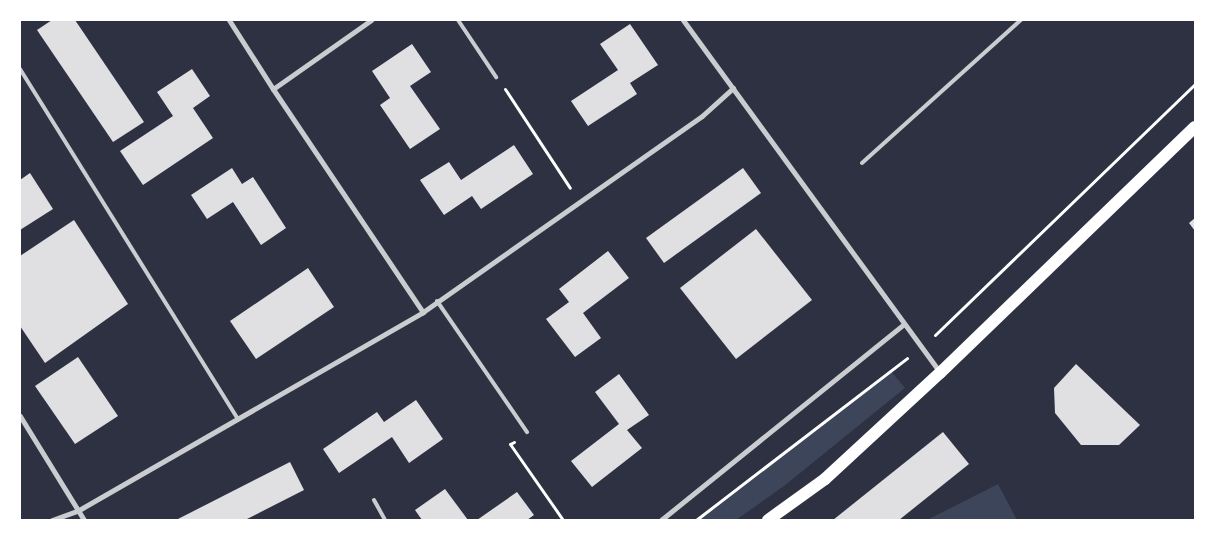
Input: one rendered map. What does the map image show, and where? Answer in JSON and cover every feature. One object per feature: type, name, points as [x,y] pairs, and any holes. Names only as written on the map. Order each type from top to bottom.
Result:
[{"type":"main road","points":[[768,520],[825,479],[940,373],[1195,127]]},
{"type":"street","points":[[230,20],[273,89],[422,312]]},
{"type":"street","points":[[273,89],[371,20]]},
{"type":"street","points":[[683,20],[940,373]]},
{"type":"street","points":[[52,520],[79,510],[422,312],[702,116],[733,88]]},
{"type":"street","points":[[662,520],[904,324]]},
{"type":"street","points":[[20,416],[79,510],[83,520]]},
{"type":"lane","points":[[458,20],[496,77]]},
{"type":"lane","points":[[862,163],[1021,20]]},
{"type":"lane","points":[[20,69],[238,419]]},
{"type":"lane","points":[[437,301],[527,432]]},
{"type":"lane","points":[[374,500],[385,520]]},
{"type":"path","points":[[496,77],[579,201]]},
{"type":"path","points":[[696,520],[922,348],[1195,84]]},
{"type":"path","points":[[527,432],[510,444],[563,520]]},
{"type":"shaded area","points":[[890,370],[905,388],[784,486],[736,520],[696,520],[770,465]]},
{"type":"shaded area","points":[[998,484],[1017,520],[927,520]]},
{"type":"building","points":[[52,20],[75,20],[144,122],[113,142],[37,30]]},
{"type":"building","points":[[630,24],[658,65],[630,83],[637,94],[588,126],[571,101],[618,70],[600,44]]},
{"type":"building","points":[[412,44],[431,72],[410,86],[440,129],[410,149],[380,105],[390,98],[372,71]]},
{"type":"building","points":[[192,69],[210,96],[193,108],[213,138],[143,185],[120,151],[173,116],[157,92]]},
{"type":"building","points":[[514,145],[533,174],[481,209],[472,196],[444,215],[420,180],[449,162],[461,180]]},
{"type":"building","points":[[232,168],[242,184],[253,177],[286,228],[261,245],[233,202],[207,219],[191,195]]},
{"type":"building","points":[[743,168],[761,193],[664,263],[646,238]]},
{"type":"building","points":[[30,173],[53,209],[20,230],[20,180]]},
{"type":"building","points":[[1195,218],[1195,231],[1189,223]]},
{"type":"building","points":[[74,220],[128,304],[45,363],[20,326],[20,256]]},
{"type":"building","points":[[756,229],[812,300],[736,359],[680,288]]},
{"type":"building","points":[[608,251],[629,278],[583,313],[601,338],[575,357],[546,319],[569,302],[559,289]]},
{"type":"building","points":[[308,268],[334,307],[256,359],[230,321]]},
{"type":"building","points":[[78,357],[118,416],[75,444],[35,386]]},
{"type":"building","points":[[1076,364],[1140,425],[1119,445],[1081,445],[1055,413],[1054,388]]},
{"type":"building","points":[[619,374],[649,415],[627,430],[642,448],[592,487],[571,461],[619,424],[595,392]]},
{"type":"building","points":[[416,400],[443,439],[409,463],[392,437],[339,473],[323,449],[377,412],[384,422]]},
{"type":"building","points":[[943,432],[969,464],[899,520],[833,520]]},
{"type":"building","points":[[290,462],[304,490],[245,520],[176,520]]},
{"type":"building","points":[[445,489],[468,520],[422,520],[415,510]]},
{"type":"building","points":[[517,492],[534,515],[527,520],[477,520]]}]
